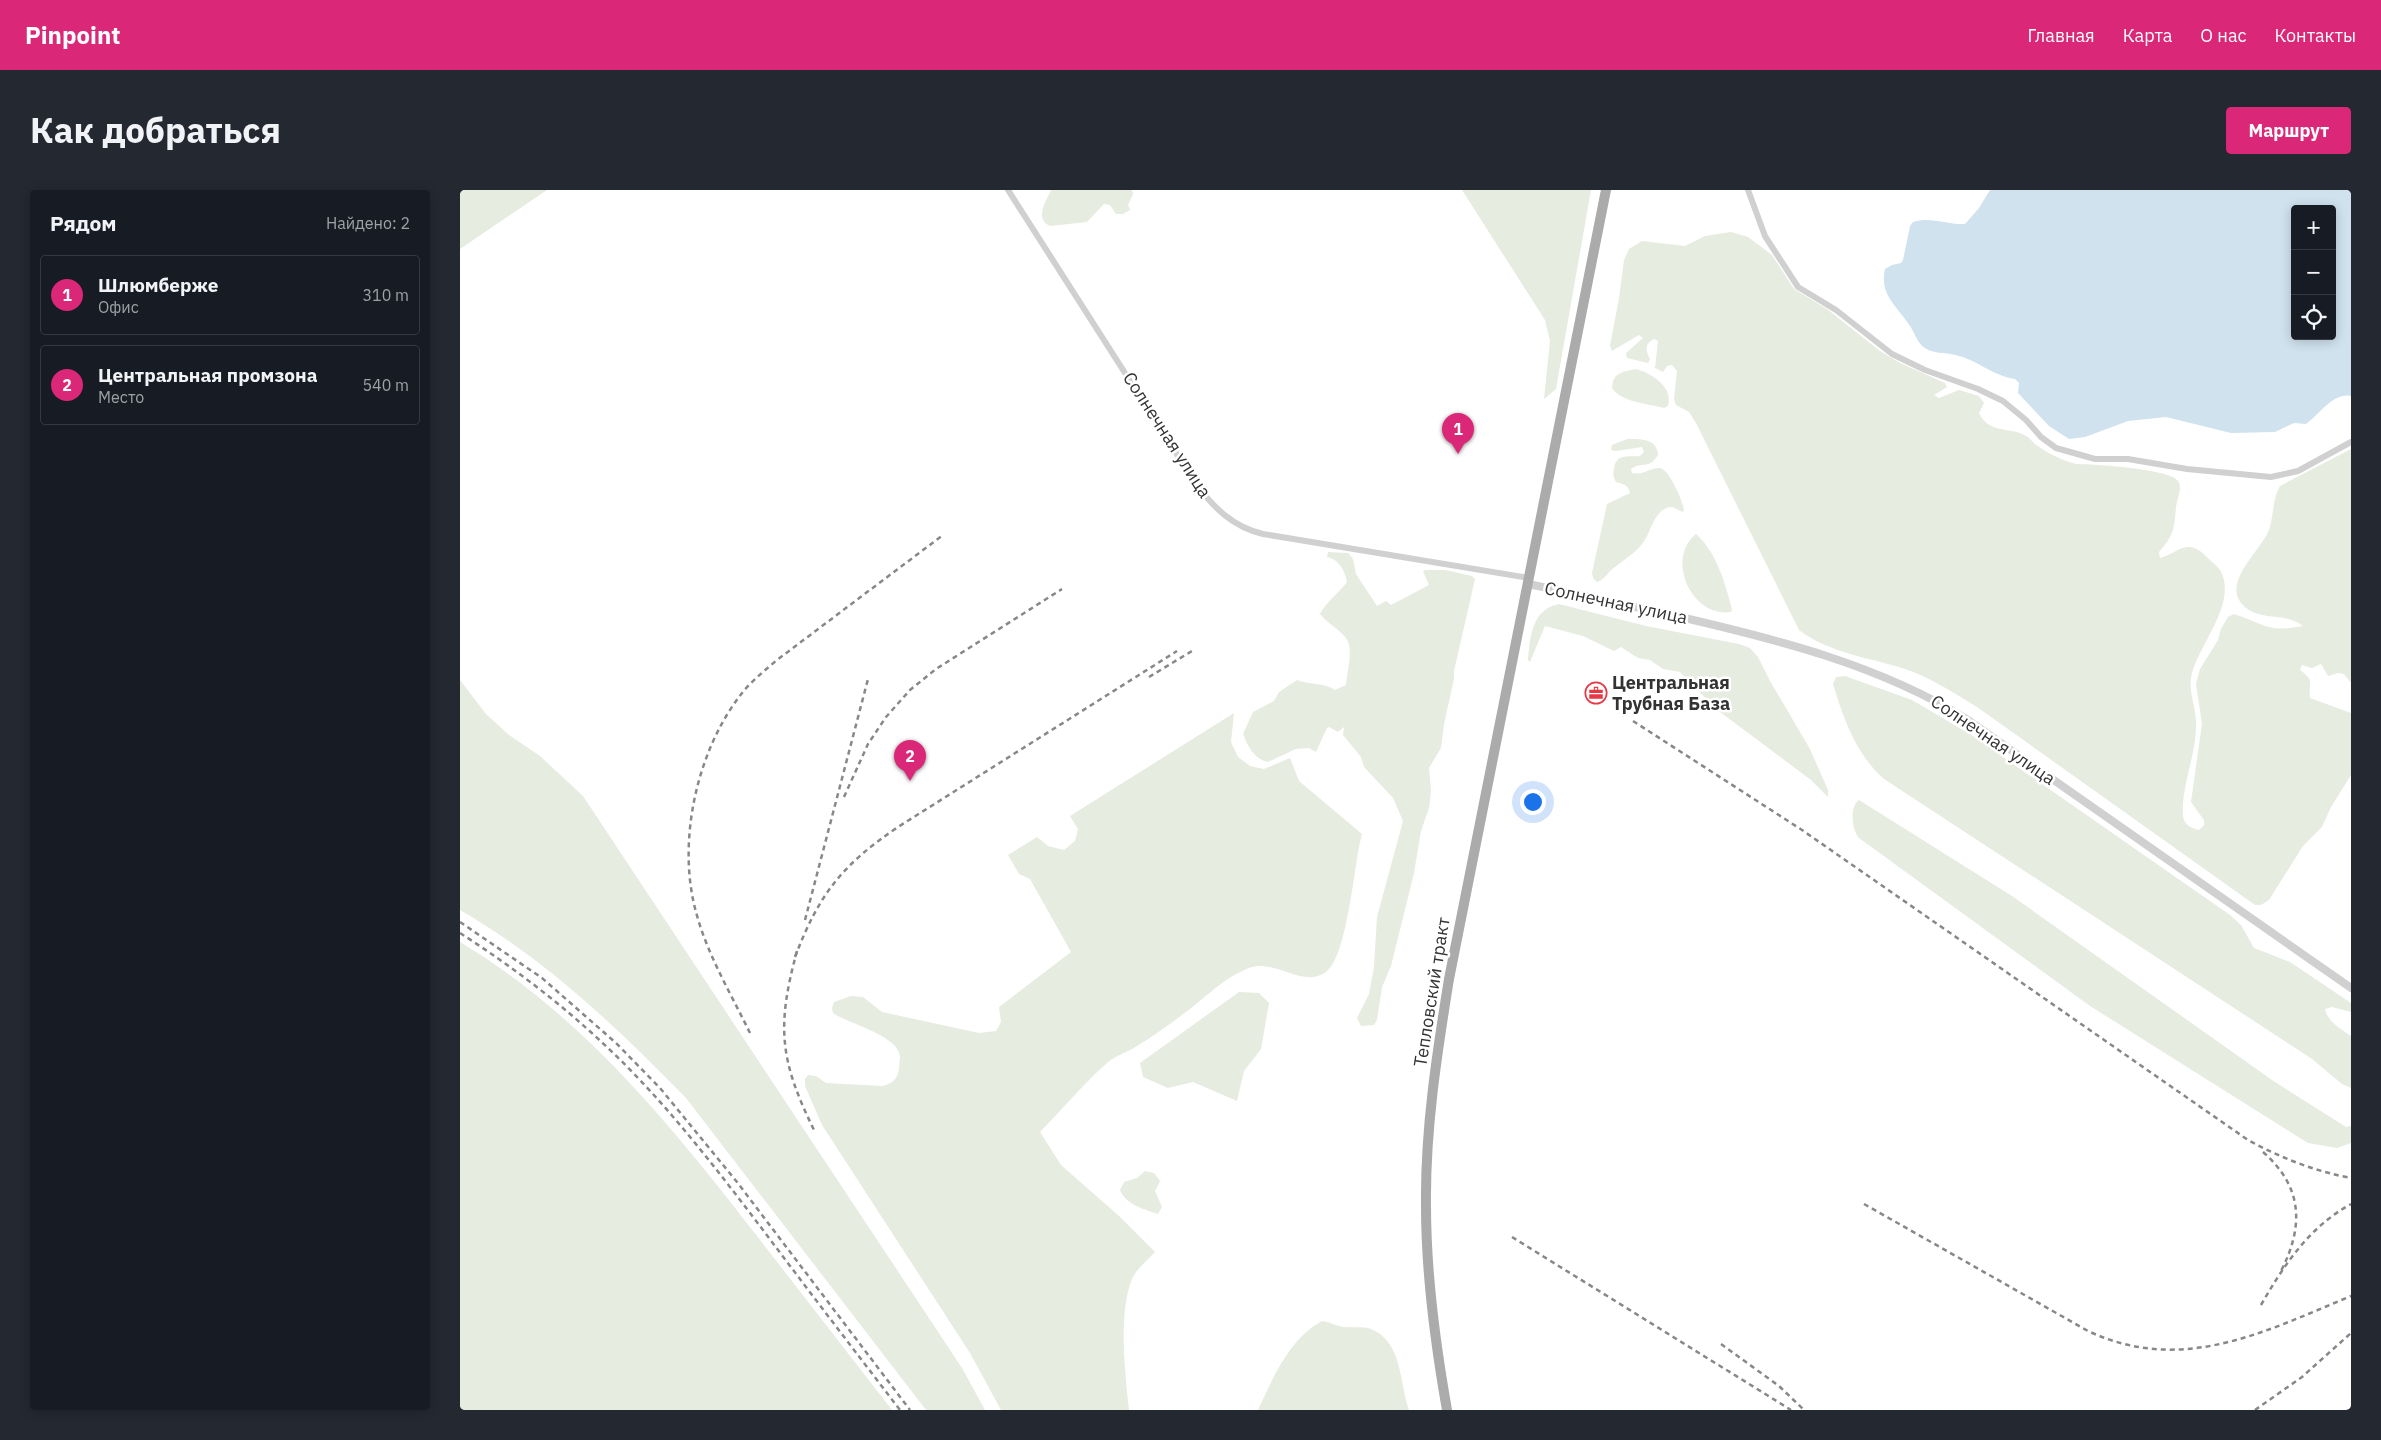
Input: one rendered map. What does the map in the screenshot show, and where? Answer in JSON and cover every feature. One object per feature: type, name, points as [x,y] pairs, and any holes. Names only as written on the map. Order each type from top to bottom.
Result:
[{"type":"main road","name":"Тепловский тракт","points":[[1446,1410],[1433,1324],[1427,1251],[1426,1183],[1431,1111],[1449,979],[1606,190]]},
{"type":"street","name":"Солнечная улица","points":[[1008,190],[1196,484],[1211,503],[1226,517],[1246,529],[1263,534],[1529,581],[1765,637],[1806,649],[1927,696],[1968,720],[2351,988]]},
{"type":"street","points":[[1748,190],[1765,236],[1798,287],[1836,310],[1892,354],[1925,370],[1978,388],[2003,401],[2026,420],[2041,437],[2056,448],[2095,459],[2128,459],[2187,469],[2271,477],[2298,471],[2351,442]]},
{"type":"shaded area","points":[[460,190],[547,190],[460,249]]},
{"type":"shaded area","points":[[1051,190],[1132,190],[1133,194],[1128,205],[1130,210],[1123,214],[1116,214],[1110,205],[1104,204],[1087,222],[1050,226],[1045,223],[1042,214],[1044,204]]},
{"type":"shaded area","points":[[1462,190],[1591,190],[1556,389],[1544,399],[1550,341],[1545,320]]},
{"type":"shaded area","points":[[1731,232],[1748,237],[1772,255],[1794,289],[1827,309],[1880,351],[1900,363],[1945,383],[1947,387],[1934,395],[1939,398],[1959,390],[1979,396],[1984,403],[1979,413],[1989,424],[2020,433],[2047,452],[2076,464],[2147,470],[2161,473],[2178,481],[2180,490],[2174,527],[2168,541],[2159,552],[2160,558],[2184,548],[2191,547],[2197,549],[2220,570],[2225,586],[2220,611],[2196,662],[2191,680],[2191,693],[2196,719],[2195,737],[2184,794],[2183,816],[2186,824],[2193,828],[2199,830],[2204,825],[2204,820],[2191,802],[2202,724],[2196,684],[2200,669],[2218,640],[2221,629],[2228,617],[2234,614],[2273,628],[2303,626],[2290,619],[2262,615],[2249,610],[2240,601],[2237,591],[2238,581],[2269,530],[2280,486],[2351,449],[2351,683],[2344,674],[2338,673],[2328,676],[2321,664],[2312,668],[2302,665],[2300,670],[2310,680],[2310,698],[2351,713],[2351,775],[2331,807],[2322,827],[2303,846],[2269,900],[2261,905],[2255,905],[1977,707],[1949,690],[1909,670],[1834,649],[1799,630],[1696,423],[1689,412],[1676,405],[1674,399],[1677,371],[1672,365],[1667,366],[1663,372],[1655,368],[1658,341],[1654,339],[1647,345],[1647,353],[1650,359],[1648,363],[1627,358],[1626,353],[1643,338],[1639,335],[1612,351],[1610,346],[1624,260],[1629,249],[1642,241],[1685,246],[1705,236]]},
{"type":"shaded area","points":[[1636,369],[1649,374],[1665,387],[1669,399],[1668,406],[1664,408],[1643,404],[1616,393],[1612,388],[1614,379],[1623,372]]},
{"type":"shaded area","points":[[1627,439],[1647,441],[1655,445],[1658,455],[1655,460],[1631,469],[1632,473],[1636,474],[1656,468],[1664,470],[1675,486],[1684,509],[1683,512],[1672,507],[1662,511],[1640,547],[1597,582],[1593,578],[1592,573],[1607,504],[1630,493],[1627,487],[1616,482],[1613,474],[1615,464],[1620,458],[1640,456],[1644,452],[1642,447],[1611,450],[1612,445]]},
{"type":"shaded area","points":[[1696,534],[1715,559],[1723,579],[1732,609],[1731,612],[1717,611],[1705,606],[1695,597],[1687,585],[1683,571],[1683,558],[1687,545]]},
{"type":"shaded area","points":[[1328,552],[1348,553],[1353,559],[1356,574],[1377,606],[1386,601],[1391,605],[1429,585],[1423,571],[1425,570],[1445,570],[1472,576],[1475,579],[1454,671],[1441,748],[1429,768],[1431,790],[1429,808],[1421,831],[1414,873],[1391,966],[1382,987],[1377,1020],[1374,1025],[1361,1026],[1357,1018],[1369,994],[1374,967],[1377,917],[1403,821],[1393,798],[1364,767],[1361,757],[1343,735],[1344,727],[1338,732],[1329,727],[1327,728],[1316,752],[1309,748],[1296,749],[1268,762],[1255,755],[1243,734],[1253,712],[1274,701],[1279,692],[1297,680],[1327,686],[1335,690],[1346,685],[1350,654],[1348,642],[1320,614],[1347,582],[1341,566],[1335,560],[1327,557]]},
{"type":"shaded area","points":[[1559,604],[1646,626],[1739,644],[1750,648],[1758,657],[1810,749],[1828,790],[1828,797],[1811,780],[1716,709],[1680,672],[1663,669],[1650,660],[1638,658],[1621,647],[1614,651],[1583,636],[1545,626],[1530,662],[1528,660],[1534,625],[1543,612]]},
{"type":"shaded area","points":[[1845,676],[1912,700],[1973,736],[2230,915],[2241,925],[2254,948],[2290,962],[2351,1003],[2351,1012],[2332,1007],[2325,1009],[2329,1018],[2351,1036],[2351,1088],[2342,1084],[2312,1059],[1884,779],[1858,747],[1841,709],[1833,684],[1836,677]]},
{"type":"shaded area","points":[[460,680],[486,714],[509,735],[540,756],[583,796],[962,1368],[985,1410],[926,1410],[686,1098],[634,1046],[579,996],[522,950],[460,910]]},
{"type":"shaded area","points":[[1234,713],[1231,742],[1238,757],[1250,766],[1264,769],[1290,758],[1299,781],[1362,834],[1340,948],[1334,963],[1326,972],[1317,976],[1298,976],[1269,967],[1259,966],[1239,972],[1157,1033],[1115,1057],[1089,1080],[1040,1132],[1061,1165],[1118,1215],[1155,1252],[1134,1275],[1125,1309],[1124,1343],[1129,1410],[1001,1410],[970,1353],[822,1125],[805,1086],[805,1079],[808,1075],[816,1076],[826,1083],[882,1086],[889,1084],[896,1078],[900,1056],[891,1042],[833,1013],[834,1002],[851,996],[863,997],[882,1012],[979,1033],[996,1031],[1001,1022],[999,1007],[1071,952],[1030,879],[1019,874],[1008,855],[1037,837],[1048,846],[1064,850],[1075,841],[1078,829],[1070,816]]},
{"type":"shaded area","points":[[1859,800],[2012,896],[2272,1080],[2346,1127],[2351,1126],[2351,1143],[2337,1148],[2308,1143],[2090,1006],[1859,838],[1855,830],[1853,813]]},
{"type":"shaded area","points":[[460,942],[504,971],[546,1003],[622,1075],[657,1113],[725,1194],[892,1410],[460,1410]]},
{"type":"shaded area","points":[[1239,992],[1259,993],[1269,1003],[1261,1049],[1244,1071],[1237,1101],[1193,1082],[1168,1088],[1143,1077],[1140,1063]]},
{"type":"shaded area","points":[[1145,1171],[1154,1173],[1160,1181],[1155,1191],[1162,1207],[1158,1214],[1131,1203],[1120,1190],[1124,1182],[1137,1178]]},
{"type":"shaded area","points":[[1322,1321],[1344,1327],[1368,1328],[1381,1335],[1389,1343],[1398,1364],[1409,1410],[1258,1410],[1283,1360],[1300,1338]]},
{"type":"water","points":[[1990,190],[2351,190],[2351,396],[2338,397],[2306,424],[2294,423],[2275,432],[2231,433],[2166,417],[2128,421],[2085,437],[2069,439],[2049,426],[2018,393],[2019,383],[2015,379],[1999,375],[1963,357],[1928,350],[1922,346],[1910,326],[1890,300],[1885,286],[1885,269],[1901,263],[1903,260],[1910,226],[1913,222],[1933,220],[1965,224],[1979,208]]},
{"type":"railway","points":[[750,1033],[706,943],[696,912],[691,885],[689,857],[694,800],[701,772],[711,745],[739,697],[756,678],[777,660],[943,535]]},
{"type":"railway","points":[[844,797],[868,744],[886,717],[910,690],[936,669],[1062,589]]},
{"type":"railway","points":[[795,957],[813,915],[823,898],[847,868],[878,841],[1177,651]]},
{"type":"railway","points":[[1149,677],[1192,651]]},
{"type":"railway","points":[[805,920],[868,679]]},
{"type":"railway","points":[[1633,721],[1802,830],[2248,1140],[2298,1163],[2324,1172],[2351,1178]]},
{"type":"railway","points":[[460,922],[542,978],[616,1043],[660,1088],[737,1182],[910,1410]]},
{"type":"railway","points":[[460,933],[499,959],[556,1002],[609,1049],[650,1091],[727,1183],[900,1410]]},
{"type":"railway","points":[[797,951],[786,1002],[785,1044],[794,1085],[815,1132]]},
{"type":"railway","points":[[2263,1152],[2286,1179],[2296,1208],[2294,1238],[2281,1271]]},
{"type":"railway","points":[[1864,1204],[2088,1331],[2123,1344],[2157,1349],[2190,1349],[2222,1344],[2286,1323],[2351,1296]]},
{"type":"railway","points":[[2261,1305],[2299,1248],[2322,1224],[2351,1204]]},
{"type":"railway","points":[[1512,1237],[1791,1410]]},
{"type":"railway","points":[[2255,1410],[2302,1377],[2351,1333]]},
{"type":"railway","points":[[1721,1344],[1779,1386],[1804,1410]]},
{"type":"place","name":"Шлюмберже","points":[[1458,454]]},
{"type":"place","name":"Центральная Трубная База","points":[[1596,693]]},
{"type":"place","name":"Центральная промзона","points":[[910,781]]}]
